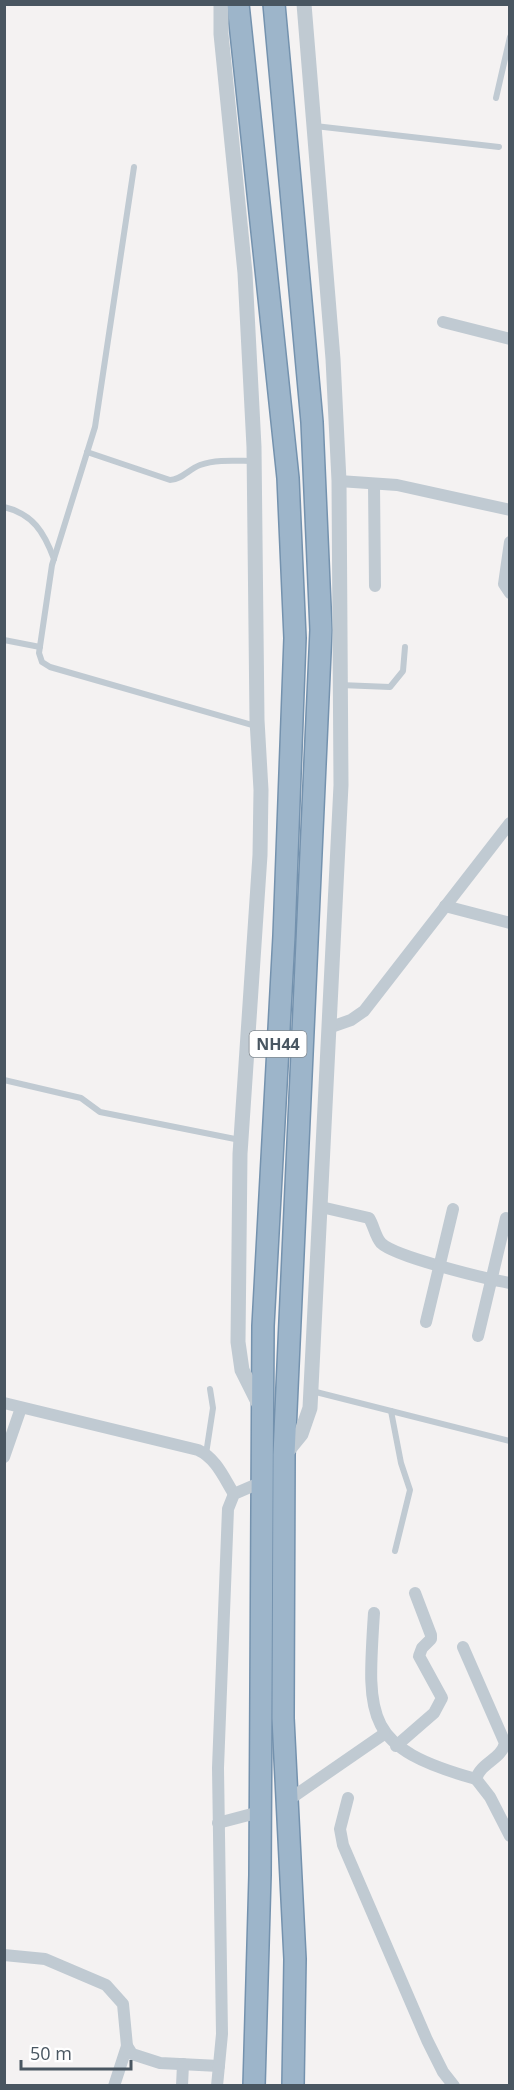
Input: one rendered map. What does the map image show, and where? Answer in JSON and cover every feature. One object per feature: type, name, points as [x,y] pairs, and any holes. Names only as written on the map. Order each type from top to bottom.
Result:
[{"type":"highway","name":"NH44","points":[[238,4],[288,478],[295,638],[284,936],[263,1326],[260,1812],[255,2085]]},
{"type":"highway","name":"NH44","points":[[274,4],[312,422],[321,630],[284,1455],[283,1718],[295,1959],[293,2085]]},
{"type":"street","points":[[221,4],[221,34],[245,273],[254,460],[257,726],[261,790],[260,855],[241,1140],[238,1342],[242,1370],[263,1411]]},
{"type":"street","points":[[284,1455],[301,1434],[310,1408],[331,1026],[341,785],[339,481],[333,358],[304,4]]},
{"type":"street","points":[[443,322],[510,339]]},
{"type":"street","points":[[339,481],[397,485],[510,510]]},
{"type":"street","points":[[374,484],[375,586]]},
{"type":"street","points":[[510,542],[504,584],[510,592]]},
{"type":"street","points":[[331,1026],[351,1020],[364,1011],[510,823]]},
{"type":"street","points":[[445,906],[510,923]]},
{"type":"street","points":[[321,1207],[369,1218],[383,1245],[441,1266],[510,1283]]},
{"type":"street","points":[[426,1322],[453,1209]]},
{"type":"street","points":[[478,1336],[506,1218]]},
{"type":"street","points":[[4,1403],[206,1454],[234,1494]]},
{"type":"street","points":[[4,1456],[21,1408]]},
{"type":"street","points":[[218,2085],[222,2034],[218,1823],[228,1509],[234,1494],[262,1482]]},
{"type":"street","points":[[396,1746],[434,1713],[442,1698],[419,1656],[422,1648],[431,1640],[415,1593]]},
{"type":"street","points":[[374,1612],[371,1698],[384,1734],[396,1746],[431,1764],[476,1779],[490,1797],[510,1836]]},
{"type":"street","points":[[463,1647],[507,1741],[500,1754],[485,1764],[476,1779]]},
{"type":"street","points":[[287,1801],[384,1734]]},
{"type":"street","points":[[348,1798],[340,1829],[343,1845],[427,2040],[443,2072],[454,2085]]},
{"type":"street","points":[[218,1823],[260,1812]]},
{"type":"street","points":[[4,1955],[45,1959],[106,1985],[123,2004],[127,2046],[114,2085]]},
{"type":"street","points":[[127,2046],[132,2054],[142,2059],[219,2066]]},
{"type":"street","points":[[182,2085],[183,2064]]},
{"type":"lane","points":[[496,98],[510,37]]},
{"type":"lane","points":[[314,126],[499,147]]},
{"type":"lane","points":[[134,167],[95,427],[54,559],[40,646],[42,662],[50,667],[257,726]]},
{"type":"lane","points":[[87,452],[170,480],[175,480],[195,467],[215,461],[254,460]]},
{"type":"lane","points":[[4,507],[27,516],[37,525],[54,559]]},
{"type":"lane","points":[[4,640],[40,646]]},
{"type":"lane","points":[[340,686],[390,687],[403,671],[405,647]]},
{"type":"lane","points":[[4,1080],[81,1098],[100,1112],[241,1140]]},
{"type":"lane","points":[[206,1454],[213,1408],[210,1389]]},
{"type":"lane","points":[[311,1391],[510,1441]]},
{"type":"lane","points":[[391,1411],[401,1463],[411,1490],[395,1551]]}]
